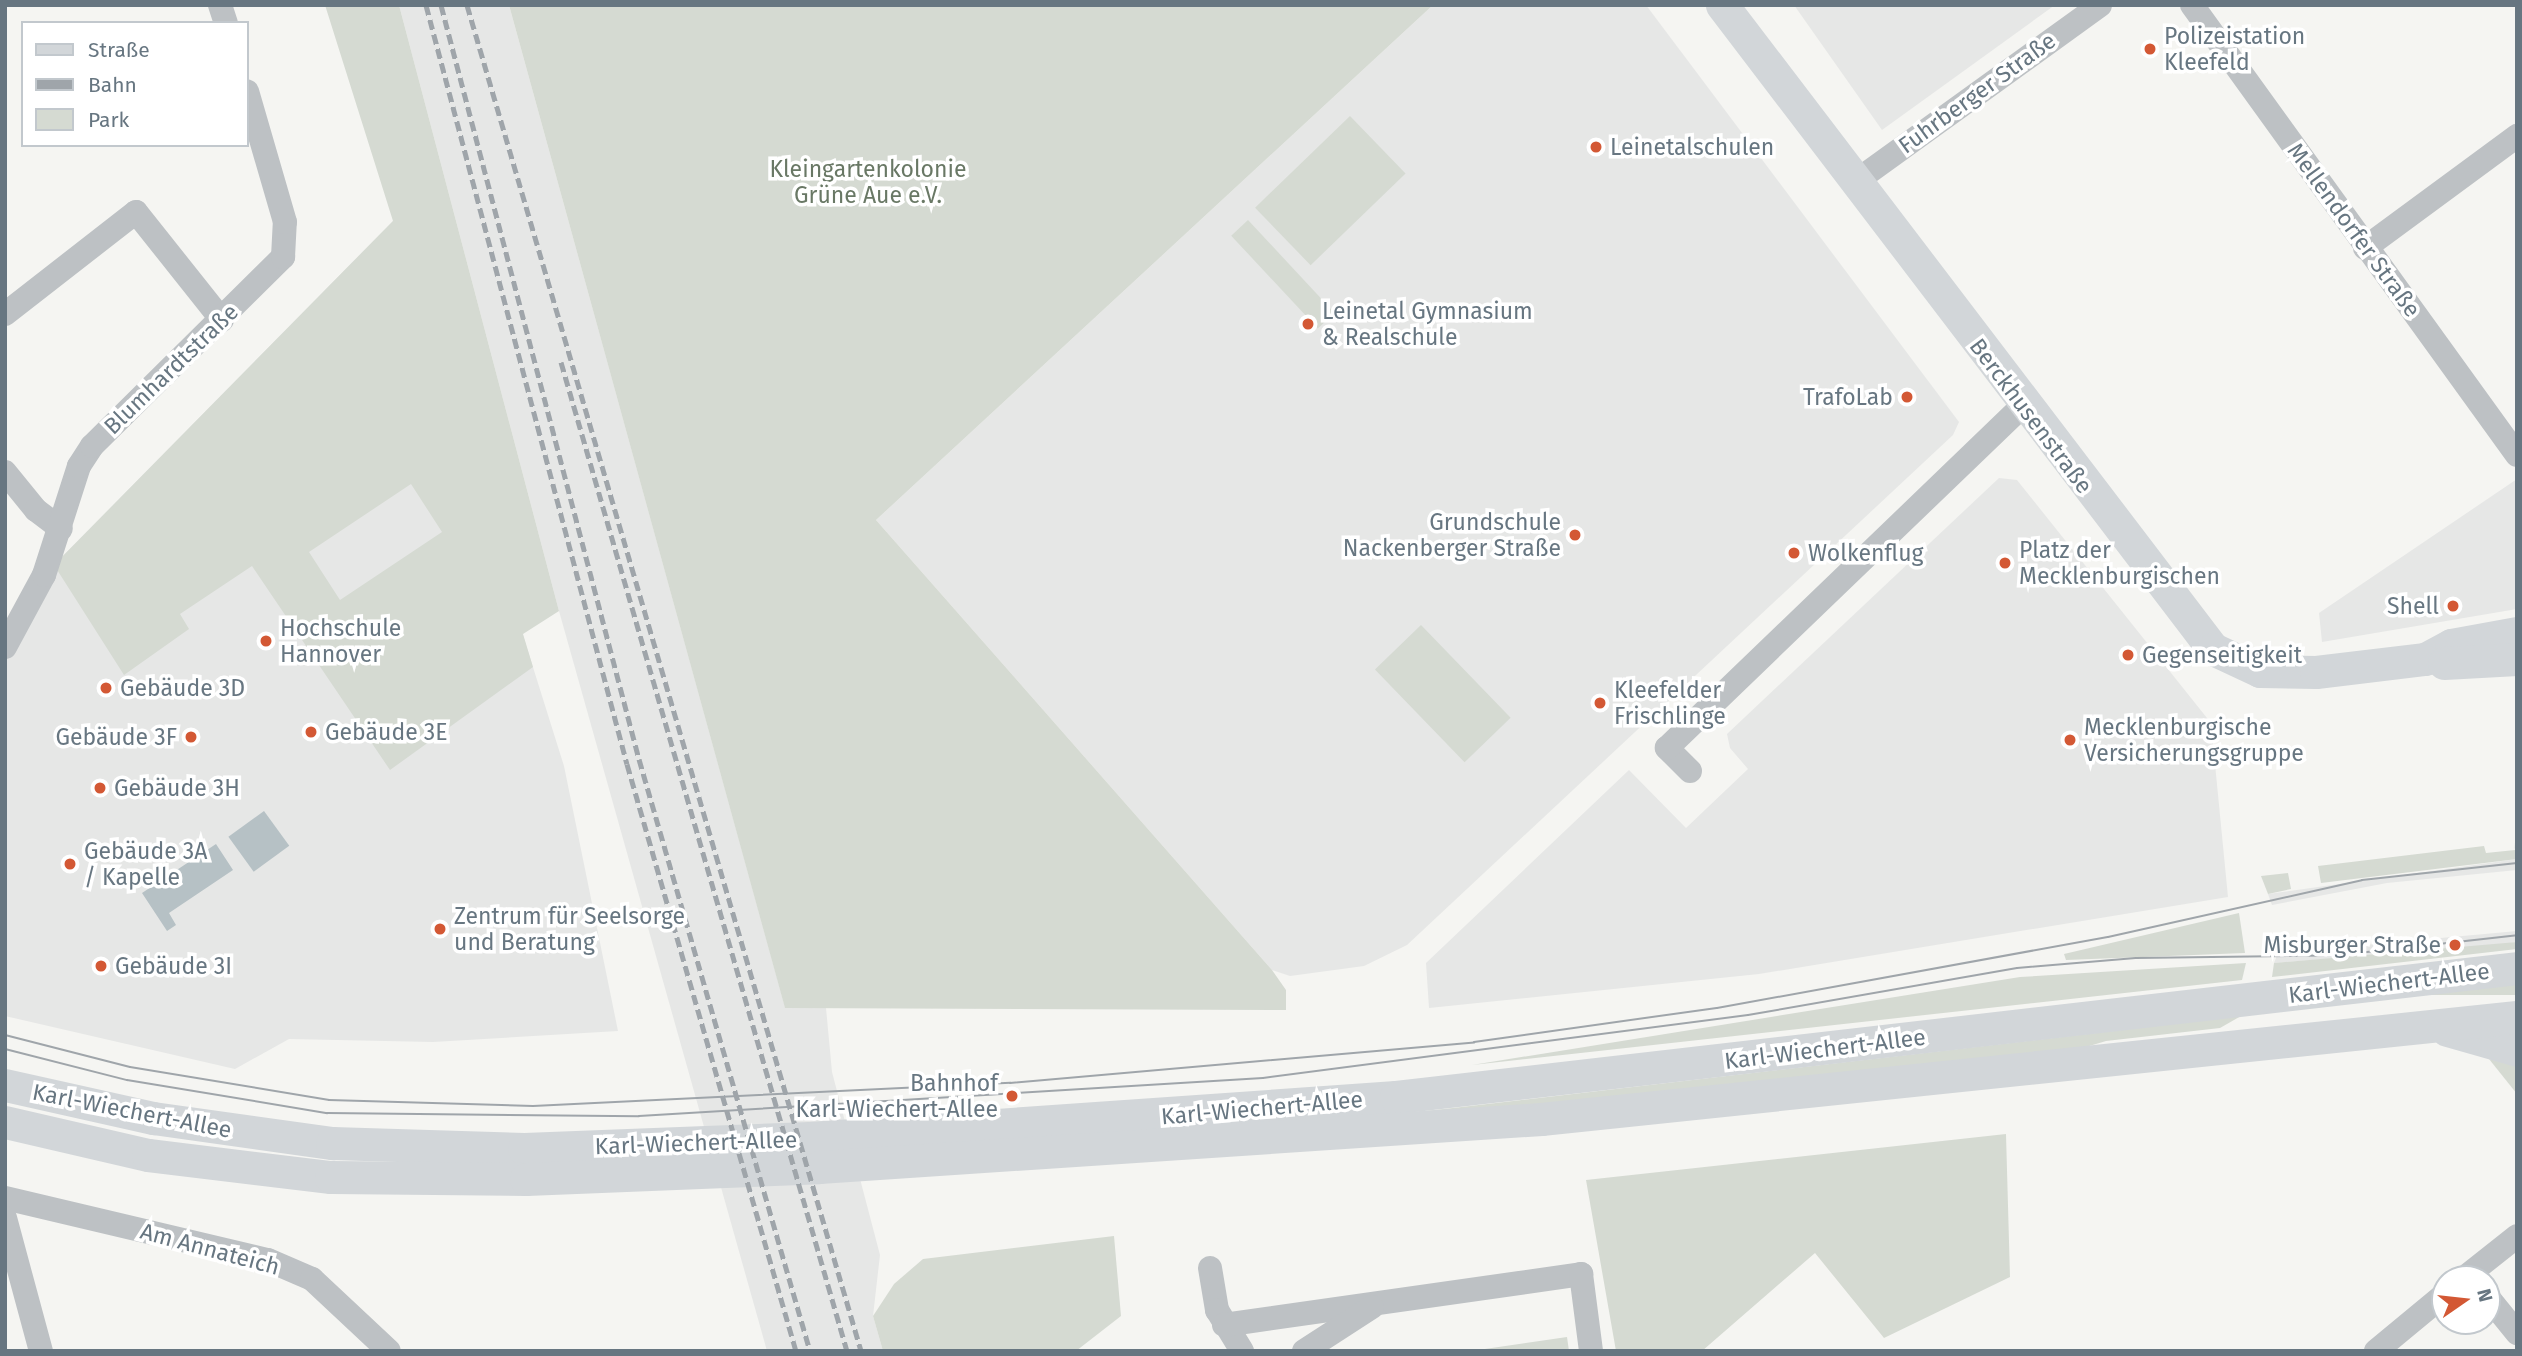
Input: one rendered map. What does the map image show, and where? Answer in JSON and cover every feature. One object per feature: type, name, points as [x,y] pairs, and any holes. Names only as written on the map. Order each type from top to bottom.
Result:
[{"type":"main road","name":"Berckhusenstraße","points":[[1722,5],[2024,405],[2221,655],[2243,667],[2296,673],[2425,659],[2455,666],[2517,659]]},
{"type":"main road","name":"Berckhusenstraße","points":[[2425,659],[2451,645],[2517,633]]},
{"type":"main road","name":"Karl-Wiechert-Allee","points":[[892,1148],[1396,1097],[2517,968]]},
{"type":"main road","name":"Karl-Wiechert-Allee","points":[[5,1122],[148,1155],[331,1177],[651,1159],[1514,1121],[2517,1017]]},
{"type":"main road","points":[[2435,1026],[2517,1051]]},
{"type":"main road","name":"Karl-Wiechert-Allee","points":[[5,1085],[153,1118],[332,1143],[651,1159]]},
{"type":"street","name":"Fuhrberger Straße","points":[[1855,182],[2100,5]]},
{"type":"street","name":"Mellendorfer Straße","points":[[2192,5],[2365,248],[2517,454]]},
{"type":"street","name":"Blumhardtstraße","points":[[5,647],[61,529],[79,466],[92,446],[274,269],[286,246],[248,96]]},
{"type":"street","points":[[2365,248],[2517,136]]},
{"type":"street","points":[[5,314],[136,212],[222,320]]},
{"type":"street","points":[[1690,771],[1667,748],[2024,405]]},
{"type":"street","points":[[5,472],[36,510],[61,529]]},
{"type":"street","name":"Am Annateich","points":[[5,1198],[268,1260],[312,1279],[389,1351]]},
{"type":"street","points":[[5,1218],[41,1351]]},
{"type":"street","points":[[2483,1265],[2517,1236]]},
{"type":"street","points":[[1210,1268],[1224,1325],[1242,1351]]},
{"type":"street","points":[[1224,1325],[1581,1274],[1591,1351]]},
{"type":"street","points":[[1304,1351],[1378,1302]]},
{"type":"street","points":[[2376,1351],[2431,1306]]},
{"type":"street","points":[[2501,1313],[2517,1333]]},
{"type":"shaded area","points":[[399,5],[509,5],[785,1007],[826,1008],[832,1072],[880,1255],[873,1316],[883,1351],[767,1351],[559,611]]},
{"type":"shaded area","points":[[1433,5],[1646,5],[1959,422],[1953,435],[1407,945],[1364,966],[1290,976],[1272,970],[876,520]]},
{"type":"shaded area","points":[[1794,5],[2055,5],[1882,130]]},
{"type":"shaded area","name":"Hochschule Hannover","points":[[393,221],[564,766],[618,1031],[433,1042],[289,1039],[235,1069],[5,1016],[5,647],[44,575]]},
{"type":"shaded area","points":[[1999,478],[2017,480],[2211,723],[2228,897],[1759,974],[1429,1008],[1426,963],[1629,770],[1686,828],[1748,769],[1730,748],[1727,734]]},
{"type":"shaded area","points":[[2517,479],[2517,609],[2322,642],[2319,613]]},
{"type":"shaded area","points":[[264,811],[289,846],[254,872],[228,837]]},
{"type":"shaded area","points":[[216,844],[233,870],[169,913],[176,925],[167,931],[142,893]]},
{"type":"shaded area","points":[[2517,859],[2517,870],[2387,883],[2272,905],[2268,894]]},
{"type":"shaded area","points":[[2517,931],[2517,942],[2484,947],[2274,963],[2278,953]]},
{"type":"green space","points":[[325,5],[399,5],[559,611],[523,634],[533,667],[390,770],[252,566],[180,614],[189,629],[124,675],[54,565],[393,221]],"holes":[[[411,484],[442,532],[340,600],[309,552]]]},
{"type":"green space","name":"Kleingartenkolonie Grüne Aue e.V.","points":[[509,5],[1433,5],[876,520],[1272,970],[1286,990],[1286,1010],[785,1008]]},
{"type":"green space","points":[[1350,116],[1406,174],[1311,265],[1255,208]]},
{"type":"green space","points":[[1248,220],[1335,313],[1318,329],[1231,236]]},
{"type":"green space","points":[[1421,625],[1511,718],[1465,762],[1375,669]]},
{"type":"green space","points":[[2514,842],[2517,859],[2321,883],[2318,866],[2484,846],[2486,853],[2515,850]]},
{"type":"green space","points":[[2288,873],[2291,889],[2268,894],[2261,876]]},
{"type":"green space","points":[[2239,913],[2245,953],[2066,960],[2064,954]]},
{"type":"green space","points":[[2517,942],[2517,949],[2272,977],[2274,963]]},
{"type":"green space","points":[[2246,963],[2242,980],[1472,1065],[2020,977]]},
{"type":"green space","points":[[2266,981],[2517,981],[2517,995],[2266,995]]},
{"type":"green space","points":[[2241,1016],[2220,1028],[2106,1041],[2056,1056],[1298,1126]]},
{"type":"green space","points":[[2489,1059],[2517,1066],[2517,1094]]},
{"type":"green space","points":[[2006,1134],[2010,1277],[1884,1338],[1815,1253],[1702,1351],[1616,1351],[1586,1180]]},
{"type":"green space","points":[[1114,1236],[1121,1316],[1076,1351],[883,1351],[873,1316],[894,1284],[923,1259]]},
{"type":"green space","points":[[1567,1337],[1569,1351],[1471,1351]]},
{"type":"tram line","points":[[5,1035],[130,1067],[329,1100],[533,1106],[1010,1083],[1474,1042],[1717,1008],[2108,937],[2362,880],[2517,863]]},
{"type":"tram line","points":[[5,1049],[127,1080],[327,1113],[639,1116],[1263,1078],[1748,1015],[2017,968],[2136,958],[2340,955],[2517,935]]},
{"type":"railway","points":[[426,5],[627,764],[796,1351]]},
{"type":"railway","points":[[441,5],[639,759],[810,1351]]},
{"type":"railway","points":[[467,5],[861,1351]]},
{"type":"railway","points":[[561,362],[847,1351]]},
{"type":"place","name":"Polizeistation Kleefeld","points":[[2150,49]]},
{"type":"place","name":"Leinetalschulen","points":[[1596,147]]},
{"type":"place","name":"Leinetal Gymnasium & Realschule","points":[[1308,324]]},
{"type":"place","name":"TrafoLab","points":[[1907,397]]},
{"type":"place","name":"Grundschule Nackenberger Straße","points":[[1575,535]]},
{"type":"place","name":"Wolkenflug","points":[[1794,553]]},
{"type":"place","name":"Platz der Mecklenburgischen","points":[[2005,563]]},
{"type":"place","name":"Shell","points":[[2453,606]]},
{"type":"place","name":"Hochschule Hannover","points":[[266,641]]},
{"type":"place","name":"Gegenseitigkeit","points":[[2128,655]]},
{"type":"place","name":"Gebäude 3D","points":[[106,688]]},
{"type":"place","name":"Kleefelder Frischlinge","points":[[1600,703]]},
{"type":"place","name":"Gebäude 3E","points":[[311,732]]},
{"type":"place","name":"Gebäude 3F","points":[[191,737]]},
{"type":"place","name":"Mecklenburgische Versicherungsgruppe","points":[[2070,740]]},
{"type":"place","name":"Gebäude 3H","points":[[100,788]]},
{"type":"place","name":"Gebäude 3A / Kapelle","points":[[70,864]]},
{"type":"place","name":"Zentrum für Seelsorge und Beratung","points":[[440,929]]},
{"type":"place","name":"Misburger Straße","points":[[2455,945]]},
{"type":"place","name":"Gebäude 3I","points":[[101,966]]},
{"type":"place","name":"Bahnhof Karl-Wiechert-Allee","points":[[1012,1096]]}]
